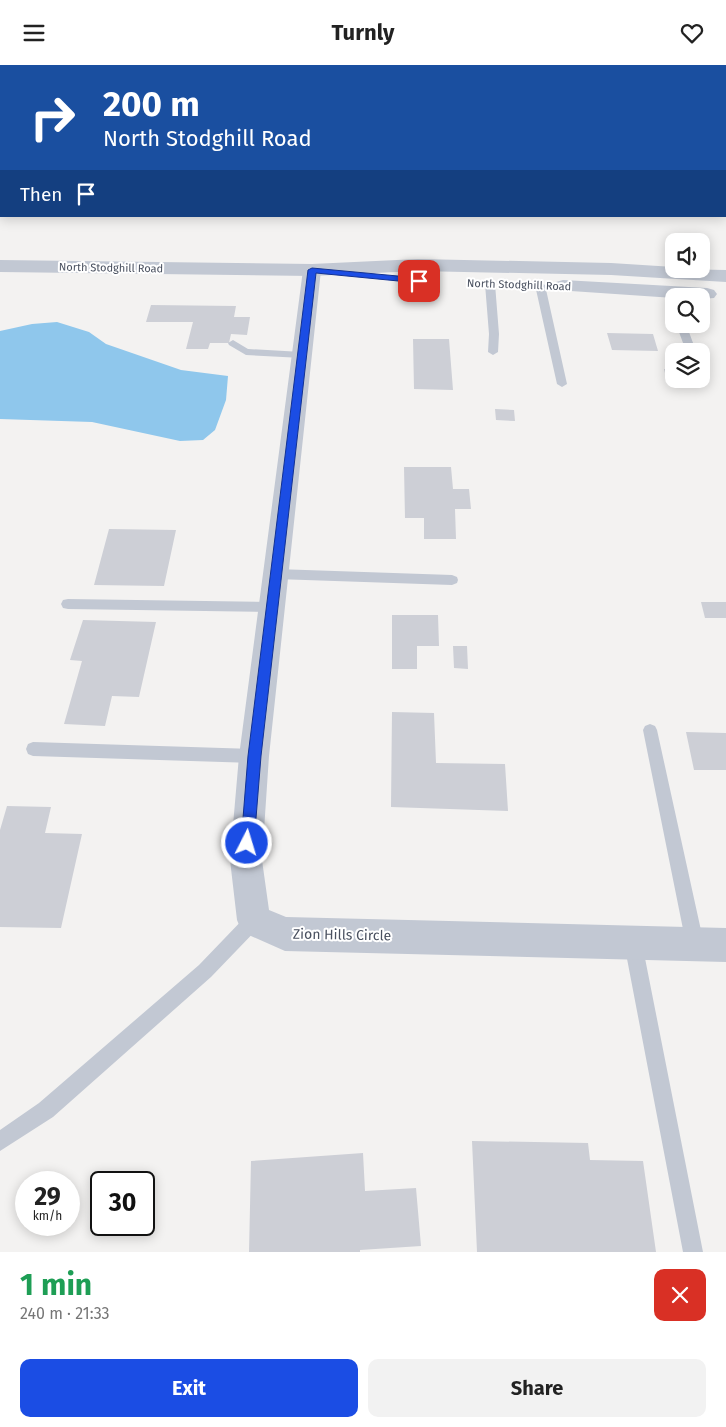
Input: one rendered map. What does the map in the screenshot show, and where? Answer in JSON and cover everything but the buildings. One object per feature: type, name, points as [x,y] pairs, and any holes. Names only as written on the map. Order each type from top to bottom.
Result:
[{"type":"street","name":"North Stodghill Road","points":[[0,266],[312,270],[437,265],[611,269],[726,276]]},
{"type":"street","name":"North Stodghill Road","points":[[312,270],[436,282],[540,285],[665,296]]},
{"type":"street","points":[[254,920],[246,860],[254,756],[312,270]]},
{"type":"street","name":"North Stodghill Road","points":[[710,296],[726,295]]},
{"type":"street","name":"Zion Hills Circle","points":[[254,920],[285,934],[710,945]]},
{"type":"lane","points":[[490,284],[494,334],[493,352]]},
{"type":"lane","points":[[540,285],[562,384]]},
{"type":"lane","points":[[233,343],[246,352],[302,355]]},
{"type":"lane","points":[[276,574],[452,580]]},
{"type":"lane","points":[[68,604],[272,607]]},
{"type":"lane","points":[[650,730],[710,945]]},
{"type":"lane","points":[[33,749],[254,756]]},
{"type":"lane","points":[[0,1141],[46,1110],[205,971],[254,920]]},
{"type":"lane","points":[[633,943],[693,1252]]},
{"type":"water","points":[[57,322],[89,332],[106,344],[181,370],[228,376],[226,400],[215,430],[203,440],[180,441],[92,422],[0,419],[0,331],[32,324]]},
{"type":"route","points":[[247,843],[254,756],[312,270],[419,281]]}]
